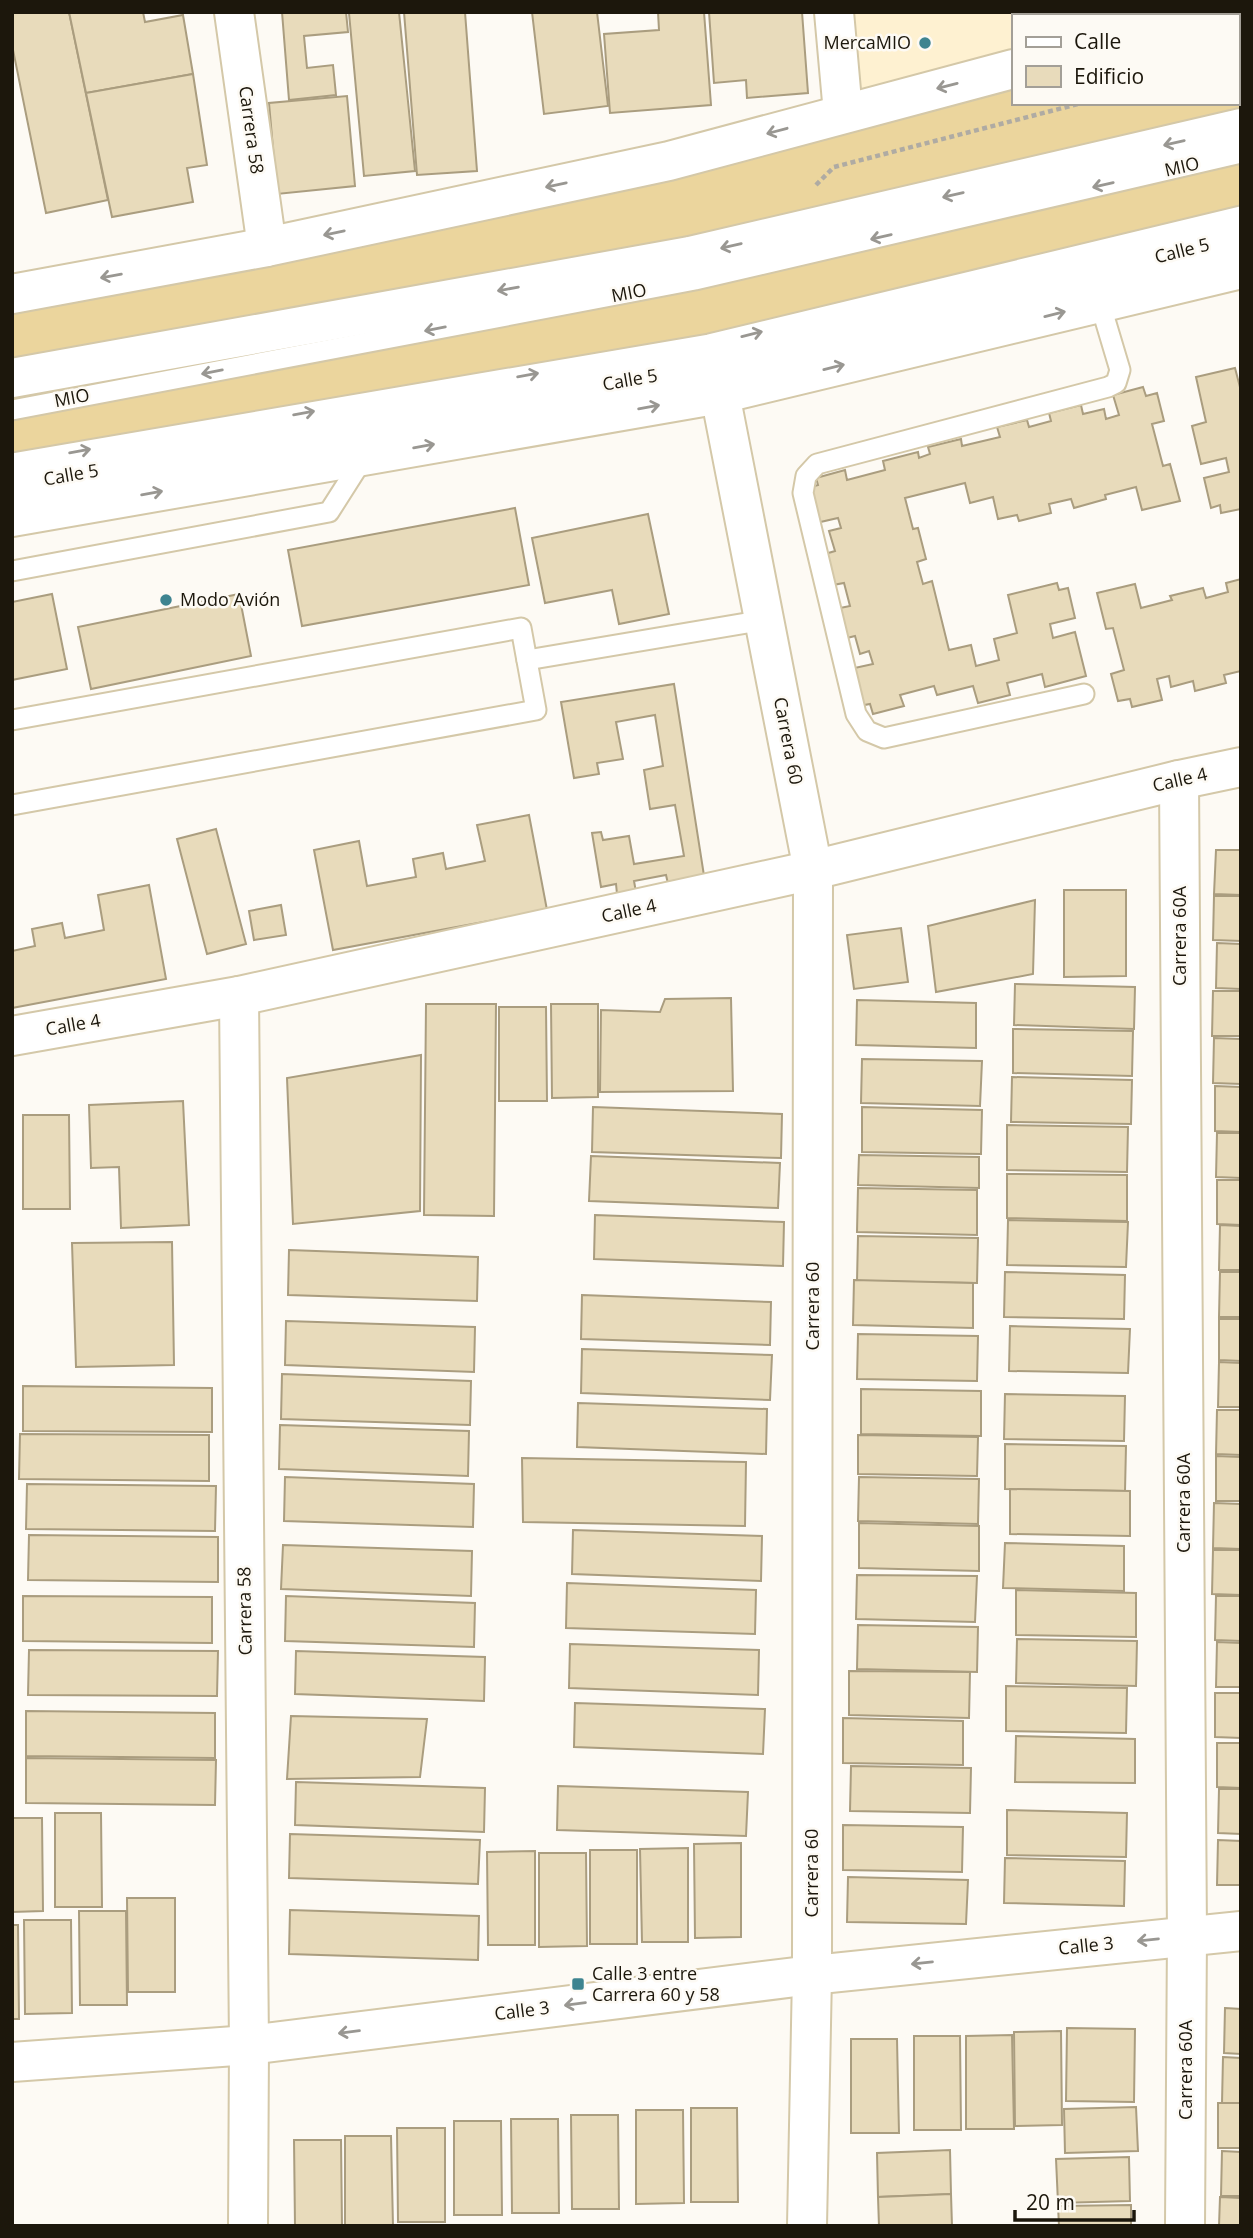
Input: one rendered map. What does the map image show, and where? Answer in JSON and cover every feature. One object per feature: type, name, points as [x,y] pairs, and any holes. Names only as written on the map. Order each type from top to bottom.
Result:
[{"type":"street","name":"Carrera 58","points":[[234,12],[267,247]]},
{"type":"street","points":[[834,12],[843,113]]},
{"type":"street","points":[[14,288],[267,247],[669,161],[1012,69]]},
{"type":"street","points":[[12,378],[690,256],[1241,128]]},
{"type":"street","name":"Calle 5","points":[[12,485],[714,366],[1241,237]]},
{"type":"street","name":"Calle 5","points":[[12,517],[720,394],[1241,269]]},
{"type":"street","name":"Carrera 60","points":[[720,394],[813,870],[812,1975],[807,2226]]},
{"type":"street","name":"Calle 4","points":[[12,1036],[239,996],[813,870],[1241,767]]},
{"type":"street","name":"Carrera 60A","points":[[1179,780],[1187,1936],[1185,2226]]},
{"type":"street","name":"Carrera 58","points":[[239,996],[249,2045],[248,2226]]},
{"type":"street","name":"Calle 3","points":[[12,2062],[249,2045],[812,1975],[1241,1931]]},
{"type":"lane","name":"MIO","points":[[12,410],[695,280],[1241,153]]},
{"type":"lane","points":[[12,463],[709,344],[1241,216]]},
{"type":"lane","points":[[1084,694],[884,738],[867,731],[856,714],[803,493],[806,476],[817,464],[1116,383],[1120,370],[1100,303]]},
{"type":"lane","points":[[12,571],[329,512],[365,456]]},
{"type":"lane","points":[[527,660],[764,620]]},
{"type":"lane","points":[[12,720],[521,628],[536,710],[12,805]]},
{"type":"shaded area","name":"MercaMIO","points":[[834,12],[1236,12],[1012,14],[1012,69],[843,113]]},
{"type":"shaded area","points":[[1241,12],[1241,216],[709,344],[12,463],[12,294],[1012,69],[1012,105],[1239,105]]},
{"type":"building","points":[[12,12],[69,12],[108,200],[46,213],[12,45]]},
{"type":"building","points":[[69,12],[143,12],[145,22],[183,15],[193,74],[86,93]]},
{"type":"building","points":[[282,12],[346,12],[348,32],[304,36],[307,68],[333,65],[336,95],[289,100]]},
{"type":"building","points":[[399,12],[415,171],[364,176],[349,13]]},
{"type":"building","points":[[404,12],[465,12],[477,171],[417,175]]},
{"type":"building","points":[[532,12],[597,12],[608,106],[544,114]]},
{"type":"building","points":[[658,12],[704,12],[711,105],[610,113],[604,34],[659,30]]},
{"type":"building","points":[[709,12],[802,12],[808,93],[747,98],[746,80],[714,83]]},
{"type":"building","points":[[193,74],[207,165],[187,168],[193,202],[112,217],[86,93]]},
{"type":"building","points":[[347,96],[355,186],[277,194],[269,103]]},
{"type":"building","points":[[1235,368],[1241,391],[1241,509],[1221,513],[1220,505],[1211,508],[1204,478],[1229,472],[1226,458],[1201,464],[1192,426],[1206,422],[1196,377]]},
{"type":"building","points":[[1143,387],[1146,396],[1157,393],[1164,421],[1152,424],[1163,466],[1170,464],[1180,501],[1142,510],[1136,487],[1105,495],[1106,499],[1074,508],[1071,499],[1049,504],[1051,513],[1019,521],[1017,515],[998,519],[993,497],[970,503],[965,483],[905,498],[913,529],[918,528],[926,559],[917,562],[923,584],[932,581],[949,650],[971,645],[976,666],[999,660],[994,639],[1017,633],[1008,595],[1057,583],[1059,590],[1068,588],[1075,618],[1050,624],[1053,638],[1075,632],[1086,676],[1045,687],[1042,674],[1007,683],[1010,695],[978,703],[973,686],[937,695],[934,686],[900,695],[904,706],[873,714],[870,704],[859,706],[850,669],[873,664],[869,651],[860,654],[855,636],[847,638],[840,608],[850,606],[844,583],[833,585],[825,554],[835,551],[829,531],[841,528],[838,518],[816,523],[807,488],[818,485],[816,478],[845,470],[847,480],[885,470],[883,461],[918,452],[919,458],[930,454],[928,447],[961,439],[962,446],[1000,437],[997,427],[1027,420],[1029,427],[1051,421],[1049,413],[1081,405],[1083,414],[1104,409],[1106,419],[1119,415],[1113,395]]},
{"type":"building","points":[[515,508],[529,585],[302,626],[288,550]]},
{"type":"building","points":[[648,514],[669,614],[619,624],[612,590],[545,603],[532,538]]},
{"type":"building","points":[[1241,579],[1241,671],[1224,675],[1226,683],[1195,691],[1193,681],[1171,687],[1169,676],[1157,679],[1162,700],[1132,707],[1130,699],[1118,701],[1111,674],[1124,670],[1113,628],[1106,629],[1097,593],[1135,584],[1141,608],[1172,600],[1170,596],[1203,588],[1206,598],[1228,592],[1226,583]]},
{"type":"building","points":[[52,594],[67,669],[12,680],[12,602]]},
{"type":"building","points":[[239,594],[251,656],[91,689],[78,627]]},
{"type":"building","points":[[674,684],[705,882],[669,888],[666,875],[634,881],[636,892],[617,894],[616,884],[601,887],[592,833],[601,832],[603,840],[629,836],[634,864],[684,856],[675,805],[650,809],[644,770],[663,766],[655,715],[616,722],[623,759],[597,763],[599,774],[574,778],[561,702]]},
{"type":"building","points":[[529,815],[547,910],[333,950],[314,850],[359,841],[367,886],[416,877],[413,859],[443,853],[446,869],[485,861],[477,825]]},
{"type":"building","points":[[216,829],[246,944],[207,954],[177,839]]},
{"type":"building","points":[[1216,850],[1241,850],[1241,895],[1214,894]]},
{"type":"building","points":[[149,885],[166,979],[12,1008],[12,951],[35,946],[32,929],[62,923],[65,938],[104,930],[98,895]]},
{"type":"building","points":[[1064,890],[1126,890],[1126,976],[1064,977]]},
{"type":"building","points":[[1214,896],[1241,896],[1241,941],[1213,940]]},
{"type":"building","points":[[1035,900],[1033,974],[936,992],[928,926]]},
{"type":"building","points":[[281,905],[286,935],[254,940],[249,911]]},
{"type":"building","points":[[901,928],[908,982],[854,989],[847,935]]},
{"type":"building","points":[[1217,943],[1241,944],[1241,989],[1216,988]]},
{"type":"building","points":[[1015,984],[1135,987],[1134,1029],[1014,1025]]},
{"type":"building","points":[[1213,991],[1241,991],[1241,1036],[1212,1036]]},
{"type":"building","points":[[731,998],[733,1091],[600,1092],[601,1010],[660,1012],[665,999]]},
{"type":"building","points":[[857,1000],[976,1003],[976,1048],[856,1045]]},
{"type":"building","points":[[426,1004],[496,1004],[494,1216],[424,1215]]},
{"type":"building","points":[[551,1004],[598,1004],[598,1097],[552,1098]]},
{"type":"building","points":[[499,1007],[546,1007],[547,1101],[499,1101]]},
{"type":"building","points":[[1013,1029],[1133,1031],[1132,1076],[1013,1073]]},
{"type":"building","points":[[1214,1038],[1241,1039],[1241,1084],[1213,1083]]},
{"type":"building","points":[[421,1055],[420,1211],[293,1224],[287,1078]]},
{"type":"building","points":[[862,1059],[982,1061],[980,1106],[861,1103]]},
{"type":"building","points":[[1012,1077],[1132,1080],[1131,1124],[1011,1122]]},
{"type":"building","points":[[1215,1086],[1241,1087],[1241,1132],[1215,1131]]},
{"type":"building","points":[[183,1101],[189,1225],[121,1228],[119,1167],[91,1168],[89,1105]]},
{"type":"building","points":[[593,1107],[782,1114],[781,1158],[592,1152]]},
{"type":"building","points":[[862,1107],[982,1110],[981,1154],[862,1152]]},
{"type":"building","points":[[23,1115],[69,1115],[70,1209],[23,1209]]},
{"type":"building","points":[[1007,1125],[1128,1127],[1127,1172],[1007,1170]]},
{"type":"building","points":[[1217,1133],[1241,1133],[1241,1178],[1216,1177]]},
{"type":"building","points":[[859,1155],[979,1157],[979,1188],[858,1185]]},
{"type":"building","points":[[591,1156],[780,1163],[778,1208],[589,1201]]},
{"type":"building","points":[[1007,1174],[1127,1175],[1127,1221],[1007,1218]]},
{"type":"building","points":[[1217,1180],[1241,1180],[1241,1225],[1217,1224]]},
{"type":"building","points":[[858,1188],[977,1190],[977,1235],[857,1232]]},
{"type":"building","points":[[595,1215],[784,1222],[783,1266],[594,1259]]},
{"type":"building","points":[[1008,1220],[1128,1222],[1126,1267],[1007,1265]]},
{"type":"building","points":[[1220,1225],[1241,1226],[1241,1270],[1219,1270]]},
{"type":"building","points":[[858,1236],[978,1238],[977,1283],[857,1281]]},
{"type":"building","points":[[172,1242],[174,1365],[76,1367],[72,1243]]},
{"type":"building","points":[[289,1250],[478,1257],[477,1301],[288,1295]]},
{"type":"building","points":[[1005,1272],[1125,1275],[1124,1319],[1004,1317]]},
{"type":"building","points":[[1220,1272],[1241,1272],[1241,1317],[1219,1317]]},
{"type":"building","points":[[854,1280],[973,1283],[973,1328],[853,1325]]},
{"type":"building","points":[[582,1295],[771,1302],[770,1345],[581,1339]]},
{"type":"building","points":[[1219,1319],[1241,1319],[1241,1361],[1219,1360]]},
{"type":"building","points":[[286,1321],[475,1327],[474,1372],[285,1365]]},
{"type":"building","points":[[1010,1326],[1130,1329],[1128,1373],[1009,1371]]},
{"type":"building","points":[[858,1334],[978,1336],[977,1381],[857,1379]]},
{"type":"building","points":[[582,1349],[772,1355],[770,1400],[581,1393]]},
{"type":"building","points":[[1219,1362],[1241,1363],[1241,1407],[1218,1407]]},
{"type":"building","points":[[282,1374],[471,1381],[470,1425],[281,1419]]},
{"type":"building","points":[[23,1386],[212,1388],[212,1432],[23,1431]]},
{"type":"building","points":[[861,1389],[981,1391],[981,1436],[861,1434]]},
{"type":"building","points":[[1005,1394],[1125,1396],[1124,1441],[1004,1439]]},
{"type":"building","points":[[578,1403],[767,1409],[766,1454],[577,1447]]},
{"type":"building","points":[[1217,1410],[1241,1410],[1241,1455],[1216,1454]]},
{"type":"building","points":[[280,1425],[469,1431],[468,1476],[279,1469]]},
{"type":"building","points":[[20,1434],[209,1435],[209,1481],[19,1479]]},
{"type":"building","points":[[858,1435],[978,1437],[977,1476],[858,1474]]},
{"type":"building","points":[[1005,1444],[1126,1446],[1125,1491],[1005,1489]]},
{"type":"building","points":[[1216,1456],[1241,1457],[1241,1501],[1216,1501]]},
{"type":"building","points":[[522,1458],[746,1462],[745,1526],[523,1522]]},
{"type":"building","points":[[285,1477],[474,1484],[473,1527],[284,1521]]},
{"type":"building","points":[[859,1477],[979,1479],[978,1524],[858,1521]]},
{"type":"building","points":[[27,1484],[216,1486],[215,1531],[26,1529]]},
{"type":"building","points":[[1010,1489],[1130,1491],[1130,1536],[1010,1534]]},
{"type":"building","points":[[1214,1503],[1241,1504],[1241,1549],[1213,1548]]},
{"type":"building","points":[[859,1523],[979,1526],[979,1571],[859,1568]]},
{"type":"building","points":[[573,1530],[762,1536],[761,1581],[572,1574]]},
{"type":"building","points":[[29,1535],[218,1537],[218,1582],[28,1580]]},
{"type":"building","points":[[1005,1543],[1124,1546],[1124,1591],[1003,1588]]},
{"type":"building","points":[[283,1545],[472,1551],[471,1596],[281,1589]]},
{"type":"building","points":[[1213,1550],[1241,1550],[1241,1595],[1212,1594]]},
{"type":"building","points":[[857,1575],[977,1576],[975,1622],[856,1619]]},
{"type":"building","points":[[567,1583],[756,1590],[755,1634],[566,1628]]},
{"type":"building","points":[[1016,1590],[1136,1593],[1136,1637],[1016,1635]]},
{"type":"building","points":[[23,1596],[212,1597],[212,1643],[23,1641]]},
{"type":"building","points":[[286,1596],[475,1603],[474,1647],[285,1641]]},
{"type":"building","points":[[1216,1596],[1241,1596],[1241,1641],[1215,1640]]},
{"type":"building","points":[[858,1625],[978,1627],[977,1672],[857,1669]]},
{"type":"building","points":[[1017,1639],[1137,1641],[1136,1686],[1016,1683]]},
{"type":"building","points":[[1217,1642],[1241,1643],[1241,1687],[1216,1687]]},
{"type":"building","points":[[570,1644],[759,1650],[758,1695],[569,1688]]},
{"type":"building","points":[[29,1650],[218,1651],[217,1696],[28,1695]]},
{"type":"building","points":[[296,1651],[485,1657],[484,1701],[295,1694]]},
{"type":"building","points":[[849,1671],[970,1672],[969,1718],[849,1715]]},
{"type":"building","points":[[1006,1686],[1127,1688],[1126,1733],[1006,1731]]},
{"type":"building","points":[[1215,1693],[1241,1693],[1241,1738],[1215,1737]]},
{"type":"building","points":[[575,1703],[765,1709],[763,1754],[574,1747]]},
{"type":"building","points":[[26,1711],[215,1713],[215,1758],[26,1756]]},
{"type":"building","points":[[291,1716],[427,1719],[420,1777],[287,1779]]},
{"type":"building","points":[[843,1718],[963,1721],[963,1765],[843,1763]]},
{"type":"building","points":[[1016,1736],[1135,1739],[1135,1783],[1015,1782]]},
{"type":"building","points":[[1217,1743],[1241,1743],[1241,1788],[1217,1787]]},
{"type":"building","points":[[26,1758],[216,1760],[215,1805],[26,1803]]},
{"type":"building","points":[[851,1766],[971,1768],[970,1813],[850,1811]]},
{"type":"building","points":[[296,1782],[485,1788],[484,1832],[295,1825]]},
{"type":"building","points":[[558,1786],[748,1792],[746,1836],[557,1830]]},
{"type":"building","points":[[1219,1789],[1241,1789],[1241,1834],[1218,1833]]},
{"type":"building","points":[[1007,1810],[1127,1813],[1126,1857],[1007,1855]]},
{"type":"building","points":[[55,1813],[101,1813],[102,1907],[55,1907]]},
{"type":"building","points":[[12,1818],[42,1818],[43,1911],[12,1912]]},
{"type":"building","points":[[843,1825],[963,1827],[962,1872],[843,1870]]},
{"type":"building","points":[[290,1834],[480,1840],[478,1884],[289,1878]]},
{"type":"building","points":[[1218,1840],[1241,1841],[1241,1885],[1217,1885]]},
{"type":"building","points":[[741,1843],[741,1937],[695,1938],[694,1844]]},
{"type":"building","points":[[688,1848],[688,1942],[642,1942],[640,1849]]},
{"type":"building","points":[[590,1850],[637,1850],[637,1944],[590,1944]]},
{"type":"building","points":[[535,1851],[535,1945],[488,1945],[487,1852]]},
{"type":"building","points":[[539,1853],[586,1853],[587,1946],[539,1947]]},
{"type":"building","points":[[1005,1858],[1125,1861],[1124,1906],[1004,1903]]},
{"type":"building","points":[[848,1877],[968,1880],[966,1924],[847,1922]]},
{"type":"building","points":[[127,1898],[175,1898],[175,1992],[128,1992]]},
{"type":"building","points":[[290,1910],[479,1916],[478,1960],[289,1954]]},
{"type":"building","points":[[79,1911],[126,1911],[127,2005],[80,2005]]},
{"type":"building","points":[[24,1920],[71,1920],[72,2013],[25,2014]]},
{"type":"building","points":[[12,1925],[18,1925],[19,2019],[12,2019]]},
{"type":"building","points":[[1225,2008],[1241,2009],[1241,2054],[1224,2053]]},
{"type":"building","points":[[1067,2028],[1135,2029],[1134,2102],[1066,2101]]},
{"type":"building","points":[[1061,2031],[1062,2125],[1015,2126],[1014,2032]]},
{"type":"building","points":[[1012,2035],[1014,2129],[966,2129],[966,2036]]},
{"type":"building","points":[[914,2036],[960,2036],[961,2130],[914,2130]]},
{"type":"building","points":[[851,2039],[897,2039],[899,2133],[851,2133]]},
{"type":"building","points":[[1223,2057],[1241,2058],[1241,2103],[1222,2103]]},
{"type":"building","points":[[1218,2103],[1241,2103],[1241,2148],[1218,2148]]},
{"type":"building","points":[[1136,2107],[1138,2151],[1065,2153],[1064,2109]]},
{"type":"building","points":[[691,2108],[737,2108],[738,2202],[691,2202]]},
{"type":"building","points":[[636,2110],[683,2110],[684,2203],[636,2204]]},
{"type":"building","points":[[571,2115],[618,2115],[619,2209],[572,2209]]},
{"type":"building","points":[[511,2119],[558,2119],[559,2213],[512,2213]]},
{"type":"building","points":[[454,2121],[501,2121],[502,2215],[454,2215]]},
{"type":"building","points":[[397,2128],[445,2128],[445,2222],[398,2222]]},
{"type":"building","points":[[345,2136],[391,2136],[393,2226],[345,2226]]},
{"type":"building","points":[[294,2140],[341,2140],[342,2226],[295,2226]]},
{"type":"building","points":[[950,2150],[951,2194],[878,2197],[877,2153]]},
{"type":"building","points":[[1222,2151],[1241,2152],[1241,2196],[1221,2196]]},
{"type":"building","points":[[1129,2157],[1130,2201],[1058,2203],[1056,2159]]},
{"type":"building","points":[[951,2194],[952,2226],[879,2226],[878,2197]]},
{"type":"building","points":[[1220,2197],[1241,2198],[1241,2226],[1219,2226]]},
{"type":"building","points":[[1131,2205],[1131,2226],[1059,2226],[1058,2206]]},
{"type":"place","name":"MercaMIO","points":[[925,43]]},
{"type":"place","name":"Modo Avión","points":[[166,600]]},
{"type":"place","name":"Calle 3 entre Carrera 60 y 58","points":[[578,1984]]}]
